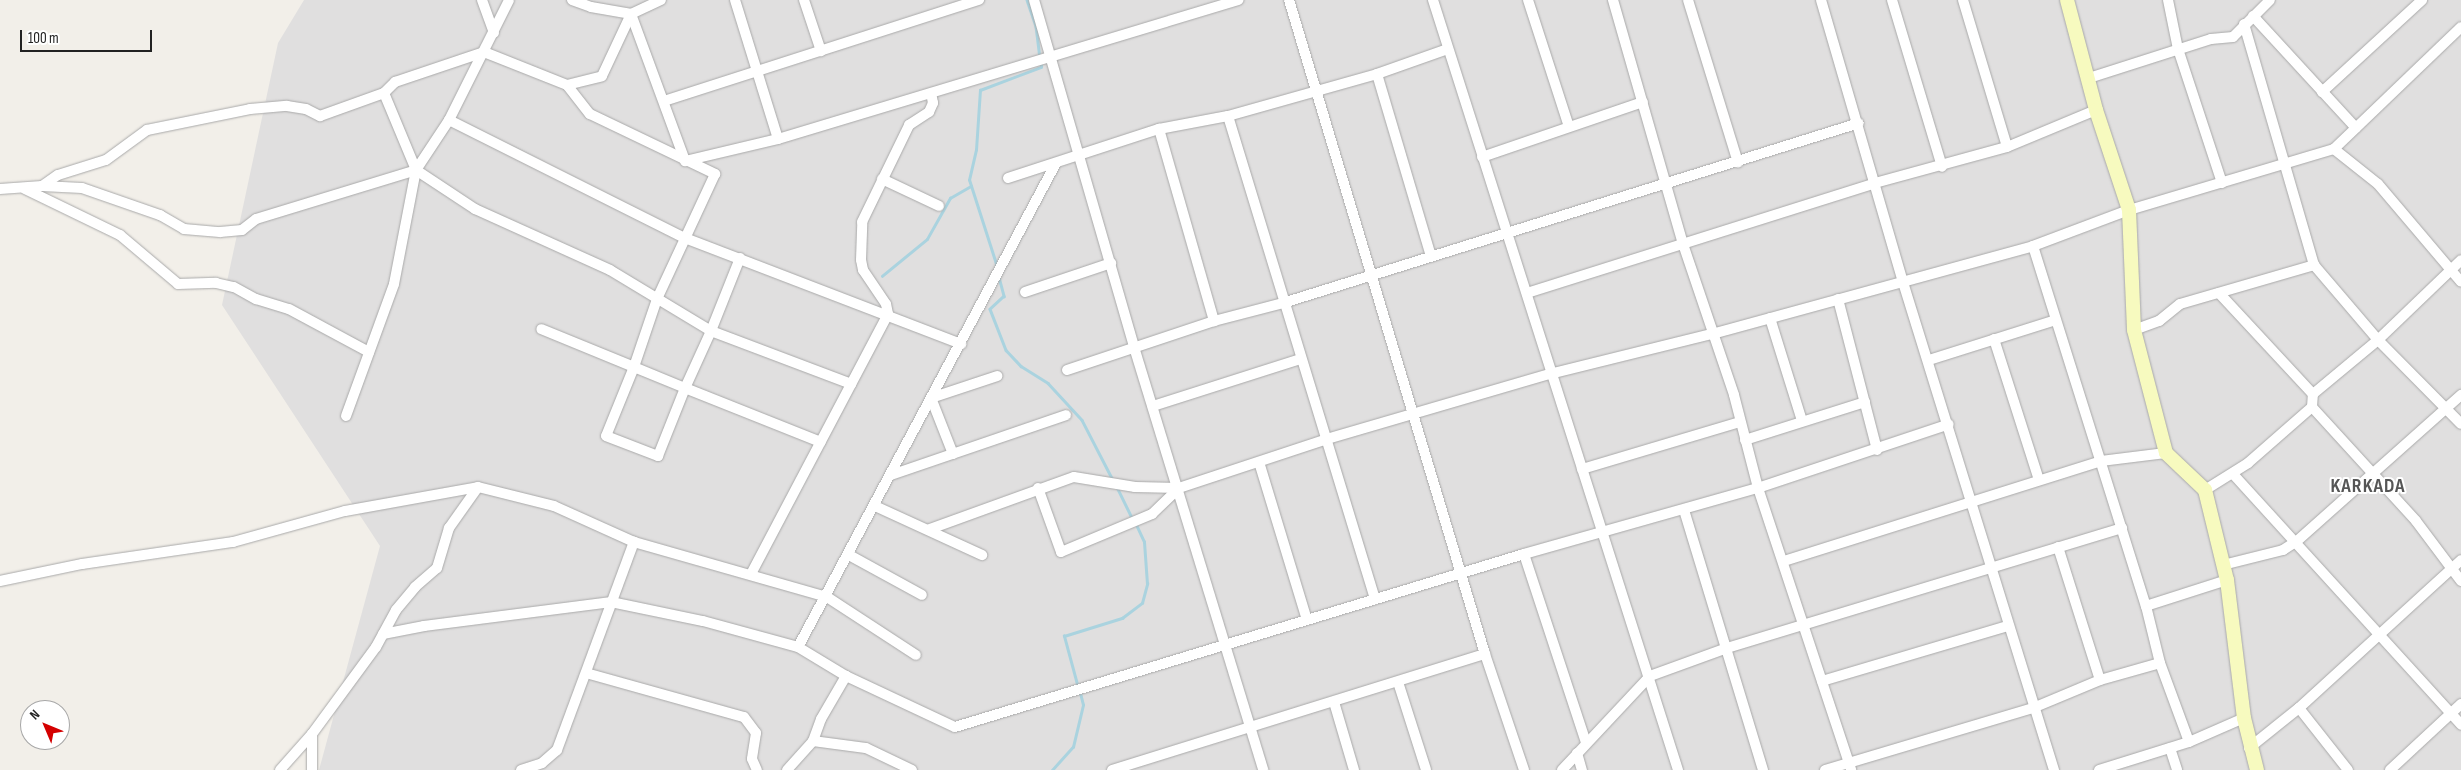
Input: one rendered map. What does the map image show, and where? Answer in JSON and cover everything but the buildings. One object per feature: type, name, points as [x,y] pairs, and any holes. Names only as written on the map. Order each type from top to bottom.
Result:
[{"type":"street","points":[[482,0],[494,32]]},
{"type":"street","points":[[346,416],[394,284],[416,170],[449,120],[509,0]]},
{"type":"street","points":[[572,0],[631,14],[661,0]]},
{"type":"street","points":[[735,0],[778,139]]},
{"type":"street","points":[[804,0],[821,51]]},
{"type":"street","points":[[664,101],[979,0]]},
{"type":"street","points":[[1034,0],[1080,153],[1134,347],[1179,488],[1263,770]]},
{"type":"street","points":[[686,162],[778,139],[1238,0]]},
{"type":"street","points":[[1289,0],[1314,91],[1460,573],[1524,770]]},
{"type":"street","points":[[1433,0],[1527,294],[1550,374],[1650,676],[1678,770]]},
{"type":"street","points":[[1528,0],[1569,127]]},
{"type":"street","points":[[1613,0],[1667,181],[1683,244],[1734,395],[1758,488],[1784,561],[1850,767]]},
{"type":"street","points":[[1688,0],[1738,163]]},
{"type":"street","points":[[1821,0],[1859,123],[1902,280],[1949,424],[2008,626],[2054,770]]},
{"type":"street","points":[[1892,0],[1942,167]]},
{"type":"street","points":[[1962,0],[2007,147]]},
{"type":"street","points":[[2068,0],[2096,110],[2129,210],[2134,330],[2166,453],[2205,490],[2227,580],[2244,718],[2249,748],[2257,770]]},
{"type":"street","points":[[2168,0],[2178,49],[2222,183]]},
{"type":"street","points":[[2089,78],[2211,39],[2233,37],[2270,0]]},
{"type":"street","points":[[2322,92],[2422,0]]},
{"type":"street","points":[[567,86],[602,76],[631,14]]},
{"type":"street","points":[[631,14],[686,162]]},
{"type":"street","points":[[2253,16],[2356,128]]},
{"type":"street","points":[[2244,24],[2283,165],[2314,265],[2378,340],[2461,424]]},
{"type":"street","points":[[930,529],[1038,488],[1085,477],[1136,487],[1179,488],[1326,439],[1550,374],[1712,334],[1902,280],[2033,246],[2129,210],[2334,149],[2461,28]]},
{"type":"street","points":[[1008,178],[1056,163],[1080,153],[1159,129],[1228,116],[1377,74],[1448,49]]},
{"type":"street","points":[[42,186],[58,174],[106,160],[147,130],[268,107],[306,109],[320,116],[384,93],[395,82],[484,52],[567,86],[590,114],[686,162],[715,174],[657,299],[634,367],[606,436],[658,456],[740,258]]},
{"type":"street","points":[[1377,74],[1431,256]]},
{"type":"street","points":[[384,93],[416,170],[475,209],[610,270],[711,331],[851,384]]},
{"type":"street","points":[[751,574],[888,314],[886,304],[870,283],[860,260],[862,222],[909,125],[929,112],[933,103],[931,93]]},
{"type":"street","points":[[1482,157],[1643,102]]},
{"type":"street","points":[[1527,294],[1875,183],[1942,167],[2007,147],[2096,110]]},
{"type":"street","points":[[1228,116],[1300,359],[1375,599]]},
{"type":"street","points":[[449,120],[685,238],[888,314],[961,344]]},
{"type":"street","points":[[1067,370],[1214,321],[1283,303],[1667,181],[1738,163],[1859,123]]},
{"type":"street","points":[[1159,129],[1214,321]]},
{"type":"street","points":[[2334,149],[2378,184],[2461,282]]},
{"type":"street","points":[[798,647],[827,597],[1056,163]]},
{"type":"street","points":[[0,189],[25,189],[42,186],[82,188],[160,215],[184,229],[220,232],[242,230],[256,219],[416,170]]},
{"type":"street","points":[[882,179],[939,206]]},
{"type":"street","points":[[25,189],[120,235],[178,284],[216,283],[234,287],[256,299],[289,309],[369,352]]},
{"type":"street","points":[[2033,246],[2146,606],[2160,663],[2189,742]]},
{"type":"street","points":[[2312,394],[2378,340],[2461,260]]},
{"type":"street","points":[[1024,292],[1111,263]]},
{"type":"street","points":[[2134,330],[2159,321],[2180,304],[2314,265]]},
{"type":"street","points":[[2219,292],[2312,394],[2312,407],[2416,521],[2451,571],[2461,581]]},
{"type":"street","points":[[1838,299],[1877,450]]},
{"type":"street","points":[[1770,318],[1802,421]]},
{"type":"street","points":[[1929,360],[2056,320]]},
{"type":"street","points":[[541,329],[821,442]]},
{"type":"street","points":[[1994,339],[2039,480]]},
{"type":"street","points":[[1153,406],[1300,359]]},
{"type":"street","points":[[931,398],[997,376]]},
{"type":"street","points":[[2223,565],[2282,550],[2297,541],[2461,395]]},
{"type":"street","points":[[931,398],[953,454]]},
{"type":"street","points":[[1745,440],[1864,402]]},
{"type":"street","points":[[2205,490],[2233,474],[2312,407]]},
{"type":"street","points":[[891,476],[1066,415]]},
{"type":"street","points":[[1582,469],[1740,422]]},
{"type":"street","points":[[383,634],[424,626],[612,602],[703,621],[798,647],[846,676],[955,726],[1524,554],[1758,488],[1877,450],[1949,424]]},
{"type":"street","points":[[1784,561],[2101,460],[2166,453]]},
{"type":"street","points":[[1259,462],[1307,620]]},
{"type":"street","points":[[2233,474],[2297,541],[2377,634],[2461,725]]},
{"type":"street","points":[[280,770],[312,734],[383,634],[402,602],[437,568],[449,528],[478,487]]},
{"type":"street","points":[[0,581],[82,564],[233,542],[345,511],[478,487],[554,506],[634,542],[827,597],[916,655]]},
{"type":"street","points":[[1038,488],[1061,552],[1152,514],[1179,488]]},
{"type":"street","points":[[875,506],[930,529],[982,555]]},
{"type":"street","points":[[1684,510],[1763,770]]},
{"type":"street","points":[[1562,770],[1650,676],[1727,648],[2122,528]]},
{"type":"street","points":[[521,770],[542,762],[557,750],[634,542]]},
{"type":"street","points":[[2058,547],[2100,680]]},
{"type":"street","points":[[1524,554],[1586,743]]},
{"type":"street","points":[[849,555],[922,595]]},
{"type":"street","points":[[2249,748],[2298,708],[2377,634],[2451,571],[2461,560]]},
{"type":"street","points":[[2146,606],[2227,580]]},
{"type":"street","points":[[1822,681],[2008,626]]},
{"type":"street","points":[[1112,770],[1250,729],[1485,654]]},
{"type":"street","points":[[1825,770],[1850,767],[2033,708],[2100,680],[2160,663]]},
{"type":"street","points":[[586,673],[744,717],[756,733],[752,759],[757,770]]},
{"type":"street","points":[[792,769],[813,741],[821,719],[846,676]]},
{"type":"street","points":[[1398,682],[1426,770]]},
{"type":"street","points":[[1334,702],[1354,770]]},
{"type":"street","points":[[2390,770],[2461,704]]},
{"type":"street","points":[[2298,708],[2348,770]]},
{"type":"street","points":[[2103,770],[2189,742],[2244,718]]},
{"type":"street","points":[[312,734],[312,770]]},
{"type":"street","points":[[813,741],[866,748],[912,770]]},
{"type":"street","points":[[2170,748],[2177,770]]},
{"type":"street","points":[[1577,753],[1582,770]]},
{"type":"shaded area","points":[[304,0],[2461,0],[2461,770],[319,770],[380,546],[222,305],[278,43]]},
{"type":"waterway","points":[[1027,0],[1036,26],[1040,57]]},
{"type":"waterway","points":[[997,267],[969,180],[976,150],[980,90],[1041,67],[1041,62]]},
{"type":"waterway","points":[[882,276],[927,239],[950,198],[971,186]]},
{"type":"waterway","points":[[999,277],[1004,296],[990,309],[1006,350],[1021,366],[1048,383],[1082,420],[1113,480]]},
{"type":"waterway","points":[[1117,487],[1132,518]]},
{"type":"waterway","points":[[1078,688],[1064,636],[1122,618],[1142,603],[1147,584],[1144,542],[1135,523]]},
{"type":"waterway","points":[[1052,770],[1073,747],[1083,705],[1080,693]]},
{"type":"district","name":"KARKADA","points":[[2368,486]]}]
